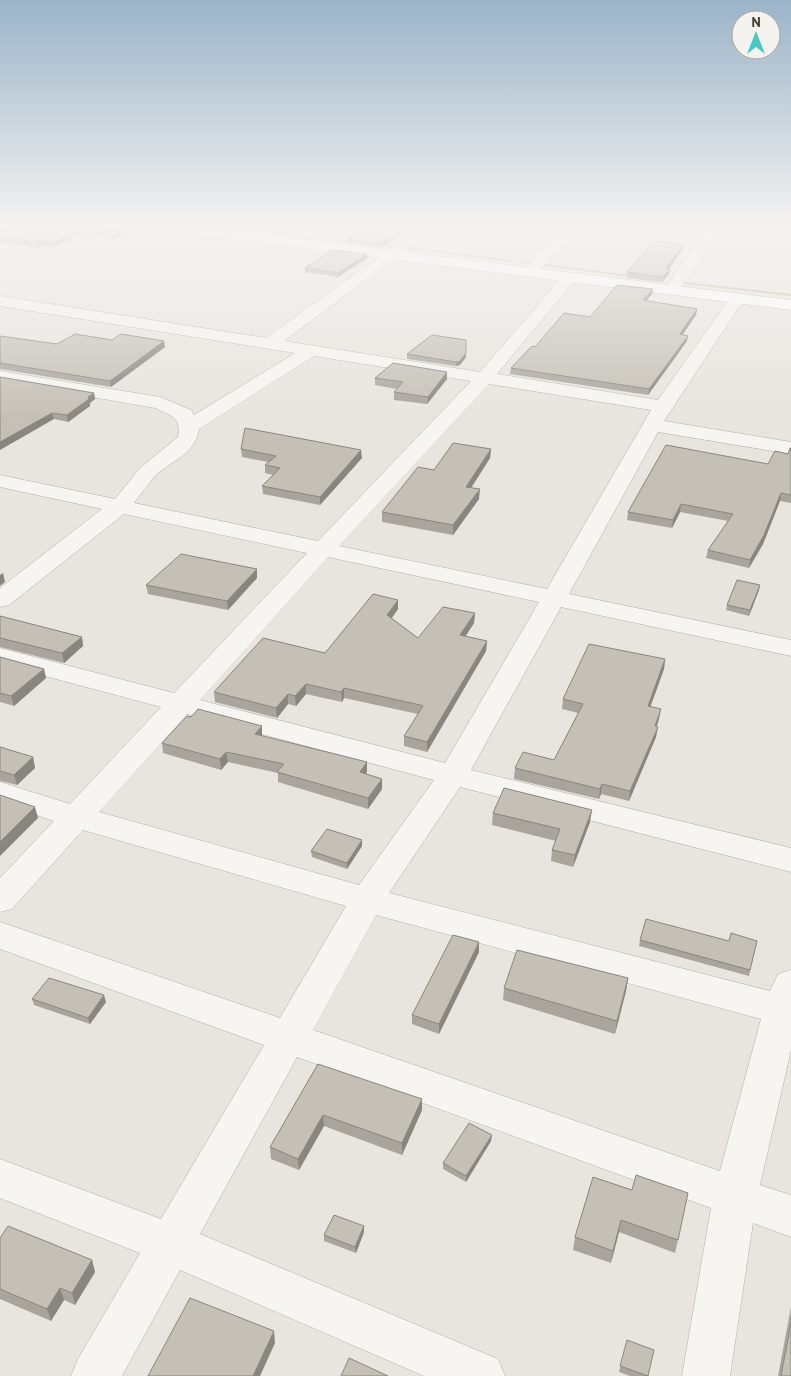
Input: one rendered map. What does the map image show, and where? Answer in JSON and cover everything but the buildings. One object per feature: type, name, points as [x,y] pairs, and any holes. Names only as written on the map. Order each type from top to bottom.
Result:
[{"type":"street","points":[[270,343],[343,291]]},
{"type":"street","points":[[0,900],[322,549],[485,377],[558,291]]},
{"type":"street","points":[[682,291],[791,304]]},
{"type":"street","points":[[95,1376],[367,900],[453,775],[658,416],[737,298]]},
{"type":"street","points":[[5,305],[270,343],[485,377],[791,448]]},
{"type":"street","points":[[190,426],[311,350]]},
{"type":"street","points":[[0,376],[160,403],[184,414],[190,426],[188,438],[178,449],[147,472],[121,505],[0,600]]},
{"type":"street","points":[[0,481],[121,505],[791,648]]},
{"type":"street","points":[[0,656],[453,775],[791,860]]},
{"type":"street","points":[[0,792],[76,817],[367,900],[788,1002],[735,1197],[706,1376]]},
{"type":"street","points":[[0,936],[791,1216]]},
{"type":"street","points":[[0,1178],[171,1244],[481,1376]]},
{"type":"waterway","points":[[758,291],[791,295]]}]
